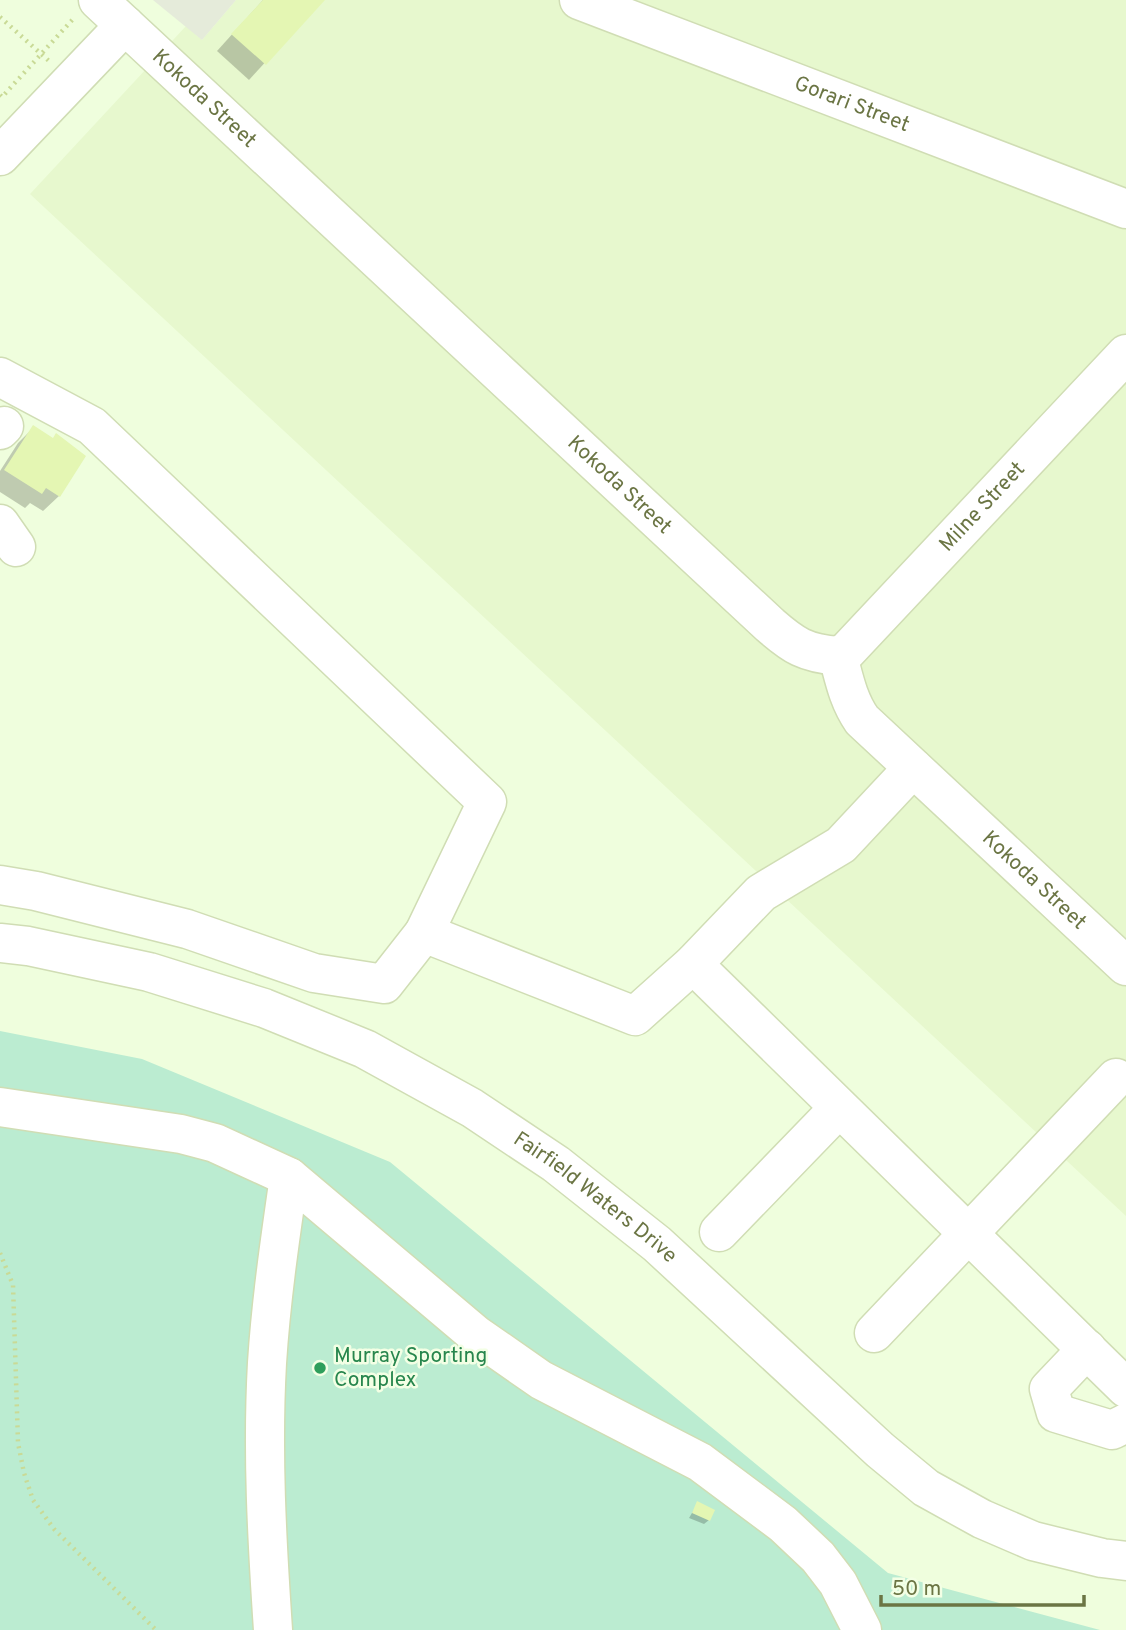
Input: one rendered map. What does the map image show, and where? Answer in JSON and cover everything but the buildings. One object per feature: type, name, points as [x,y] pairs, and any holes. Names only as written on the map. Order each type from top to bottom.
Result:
[{"type":"street","name":"Gorari Street","points":[[579,0],[1126,209]]},
{"type":"street","points":[[7,134],[71,80],[99,14]]},
{"type":"street","name":"Kokoda Street","points":[[99,14],[794,646],[814,653],[838,656],[854,708],[862,720],[1126,966]]},
{"type":"street","name":"Milne Street","points":[[838,656],[847,651],[1126,355]]},
{"type":"street","points":[[0,377],[92,426],[486,802],[424,933],[384,984],[314,973],[187,929],[36,891],[0,885]]},
{"type":"street","points":[[424,933],[635,1016],[693,964],[761,893],[841,845],[913,768]]},
{"type":"street","name":"Fairfield Waters Drive","points":[[0,943],[27,946],[149,972],[264,1008],[365,1049],[472,1108],[556,1164],[657,1244],[880,1450],[926,1488],[982,1519],[1033,1541],[1102,1558],[1126,1561]]},
{"type":"street","points":[[693,964],[1126,1388]]},
{"type":"street","points":[[874,1333],[1116,1078]]},
{"type":"street","points":[[0,1107],[181,1134],[215,1143],[289,1177],[475,1334],[541,1380],[699,1462],[774,1517],[825,1565],[838,1583],[862,1630]]},
{"type":"street","points":[[719,1232],[839,1108]]},
{"type":"street","points":[[273,1630],[264,1471],[267,1377],[275,1279],[289,1177]]},
{"type":"street","points":[[1087,1349],[1049,1389],[1056,1413],[1112,1430],[1126,1423]]},
{"type":"path","points":[[0,95],[2,97],[42,54],[99,14]]},
{"type":"path","points":[[0,17],[71,80]]},
{"type":"path","points":[[0,1252],[13,1284],[18,1443],[33,1500],[54,1529],[156,1630]]},
{"type":"shaded area","points":[[153,0],[236,0],[202,40]]},
{"type":"shaded area","points":[[236,0],[1126,0],[1126,1216],[30,194],[186,26],[202,40]]},
{"type":"shaded area","name":"Murray Sporting Complex","points":[[0,1031],[142,1059],[390,1162],[888,1573],[1100,1630],[0,1630]]},
{"type":"place","name":"Murray Sporting Complex","points":[[320,1368]]}]
